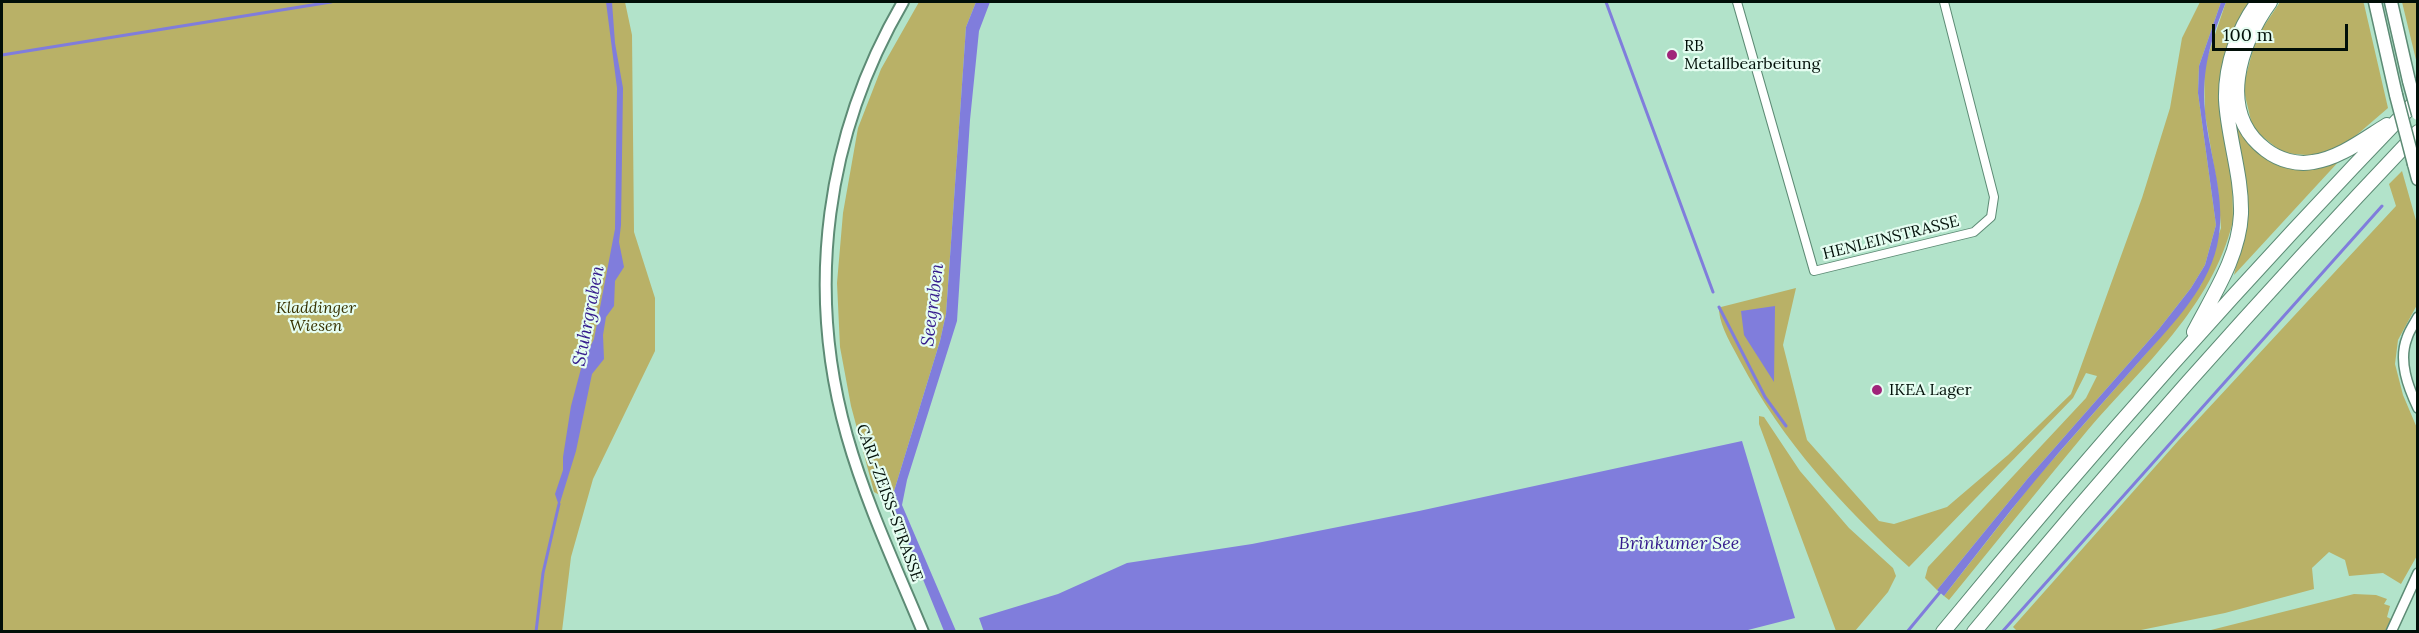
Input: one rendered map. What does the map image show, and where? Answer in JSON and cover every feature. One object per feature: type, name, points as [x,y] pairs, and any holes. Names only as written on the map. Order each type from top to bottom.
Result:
[{"type":"highway","points":[[2184,351],[2227,270],[2237,241],[2241,213],[2239,179],[2226,101],[2227,81],[2236,42],[2248,16],[2258,2]]},
{"type":"highway","points":[[2270,2],[2248,38],[2238,78],[2238,103],[2242,120],[2260,145],[2288,161],[2315,162],[2336,155],[2399,118]]},
{"type":"highway","points":[[1943,632],[2072,477],[2184,351],[2418,99]]},
{"type":"highway","points":[[1974,632],[2097,484],[2216,349],[2418,132]]},
{"type":"main road","name":"CARL-ZEISS-STRASSE","points":[[903,2],[872,62],[844,140],[829,218],[825,290],[832,373],[848,438],[879,528],[923,632]]},
{"type":"main road","points":[[2374,2],[2418,179]]},
{"type":"main road","points":[[2391,2],[2418,114]]},
{"type":"street","name":"HENLEINSTRASSE","points":[[1737,2],[1814,271],[1974,232],[1991,217],[1994,197],[1944,2]]},
{"type":"street","points":[[2417,320],[2406,340],[2404,355],[2406,379],[2418,408]]},
{"type":"street","points":[[2391,632],[2418,573]]},
{"type":"green space","name":"Kladdinger Wiesen","points":[[2,2],[625,2],[632,35],[634,232],[655,298],[655,351],[593,479],[571,557],[562,631],[2,631]]},
{"type":"green space","points":[[919,2],[976,2],[966,27],[946,314],[940,341],[891,501],[874,492],[851,406],[840,347],[837,283],[843,213],[858,128],[881,69]]},
{"type":"green space","points":[[2200,2],[2221,2],[2199,66],[2198,93],[2216,225],[2205,265],[2191,288],[2159,329],[2029,477],[1937,590],[1925,578],[1928,567],[2086,398],[2097,376],[2086,373],[2073,398],[1909,567],[1838,497],[1795,446],[1740,361],[1724,331],[1719,311],[1721,307],[1796,288],[1783,345],[1807,440],[1879,521],[1894,524],[1947,507],[2008,455],[2071,394],[2142,198],[2170,108],[2182,38]]},
{"type":"green space","points":[[2226,2],[2250,2],[2230,41],[2233,221],[2223,252],[2209,281],[2173,334],[2087,431],[1949,600],[1944,596],[2034,481],[2164,333],[2201,285],[2221,228],[2218,190],[2205,114],[2204,67]]},
{"type":"green space","points":[[2280,2],[2363,2],[2364,4],[2388,108],[2345,145],[2318,156],[2283,153],[2253,129],[2243,87],[2256,38]]},
{"type":"green space","points":[[2402,2],[2417,2],[2417,64]]},
{"type":"green space","points":[[2235,123],[2254,148],[2279,166],[2300,169],[2341,159],[2234,275],[2248,216]]},
{"type":"green space","points":[[2402,171],[2417,224],[2418,303],[2398,340],[2395,364],[2403,395],[2417,428],[2418,554],[2401,584],[2383,573],[2349,576],[2345,560],[2329,552],[2312,568],[2314,589],[2225,613],[2136,631],[2017,631],[2013,627],[2178,441],[2396,206],[2389,184]]},
{"type":"green space","points":[[1759,416],[1764,417],[1800,471],[1849,528],[1893,568],[1896,576],[1888,592],[1855,631],[1836,631],[1759,424]]},
{"type":"green space","points":[[2354,594],[2376,595],[2387,599],[2384,604],[2390,606],[2387,617],[2391,619],[2385,631],[2207,631]]},
{"type":"water","points":[[606,2],[612,2],[615,43],[623,88],[619,242],[624,267],[615,281],[614,306],[606,317],[603,335],[604,359],[592,374],[576,451],[559,506],[555,494],[563,470],[571,406],[583,361],[594,339],[615,229],[617,88]]},
{"type":"water","points":[[976,2],[990,2],[979,31],[970,120],[957,321],[907,480],[902,505],[956,631],[944,631],[891,501],[940,341],[946,314],[966,27]]},
{"type":"water","points":[[2221,2],[2226,2],[2208,55],[2204,82],[2207,128],[2217,178],[2220,212],[2220,229],[2212,263],[2204,280],[2184,310],[2046,467],[1944,596],[1937,590],[2029,477],[2159,329],[2191,288],[2205,265],[2216,225],[2198,93],[2199,66]]},
{"type":"water","points":[[1775,306],[1774,382],[1744,335],[1741,311]]},
{"type":"water","name":"Brinkumer See","points":[[1742,441],[1795,618],[1744,631],[984,632],[979,618],[1058,594],[1127,563],[1252,544],[1419,511]]},
{"type":"waterway","points":[[2,55],[331,2]]},
{"type":"waterway","points":[[1606,2],[1713,292]]},
{"type":"waterway","points":[[2002,632],[2382,206]]},
{"type":"waterway","points":[[1719,307],[1765,397],[1786,426]]},
{"type":"waterway","name":"Stuhrgraben","points":[[536,632],[543,573],[559,504]]},
{"type":"waterway","points":[[1907,632],[1941,591]]},
{"type":"place","name":"RB Metallbearbeitung","points":[[1672,55]]},
{"type":"place","name":"IKEA Lager","points":[[1877,390]]},
{"type":"water label","name":"Seegraben","points":[[933,305]]}]
